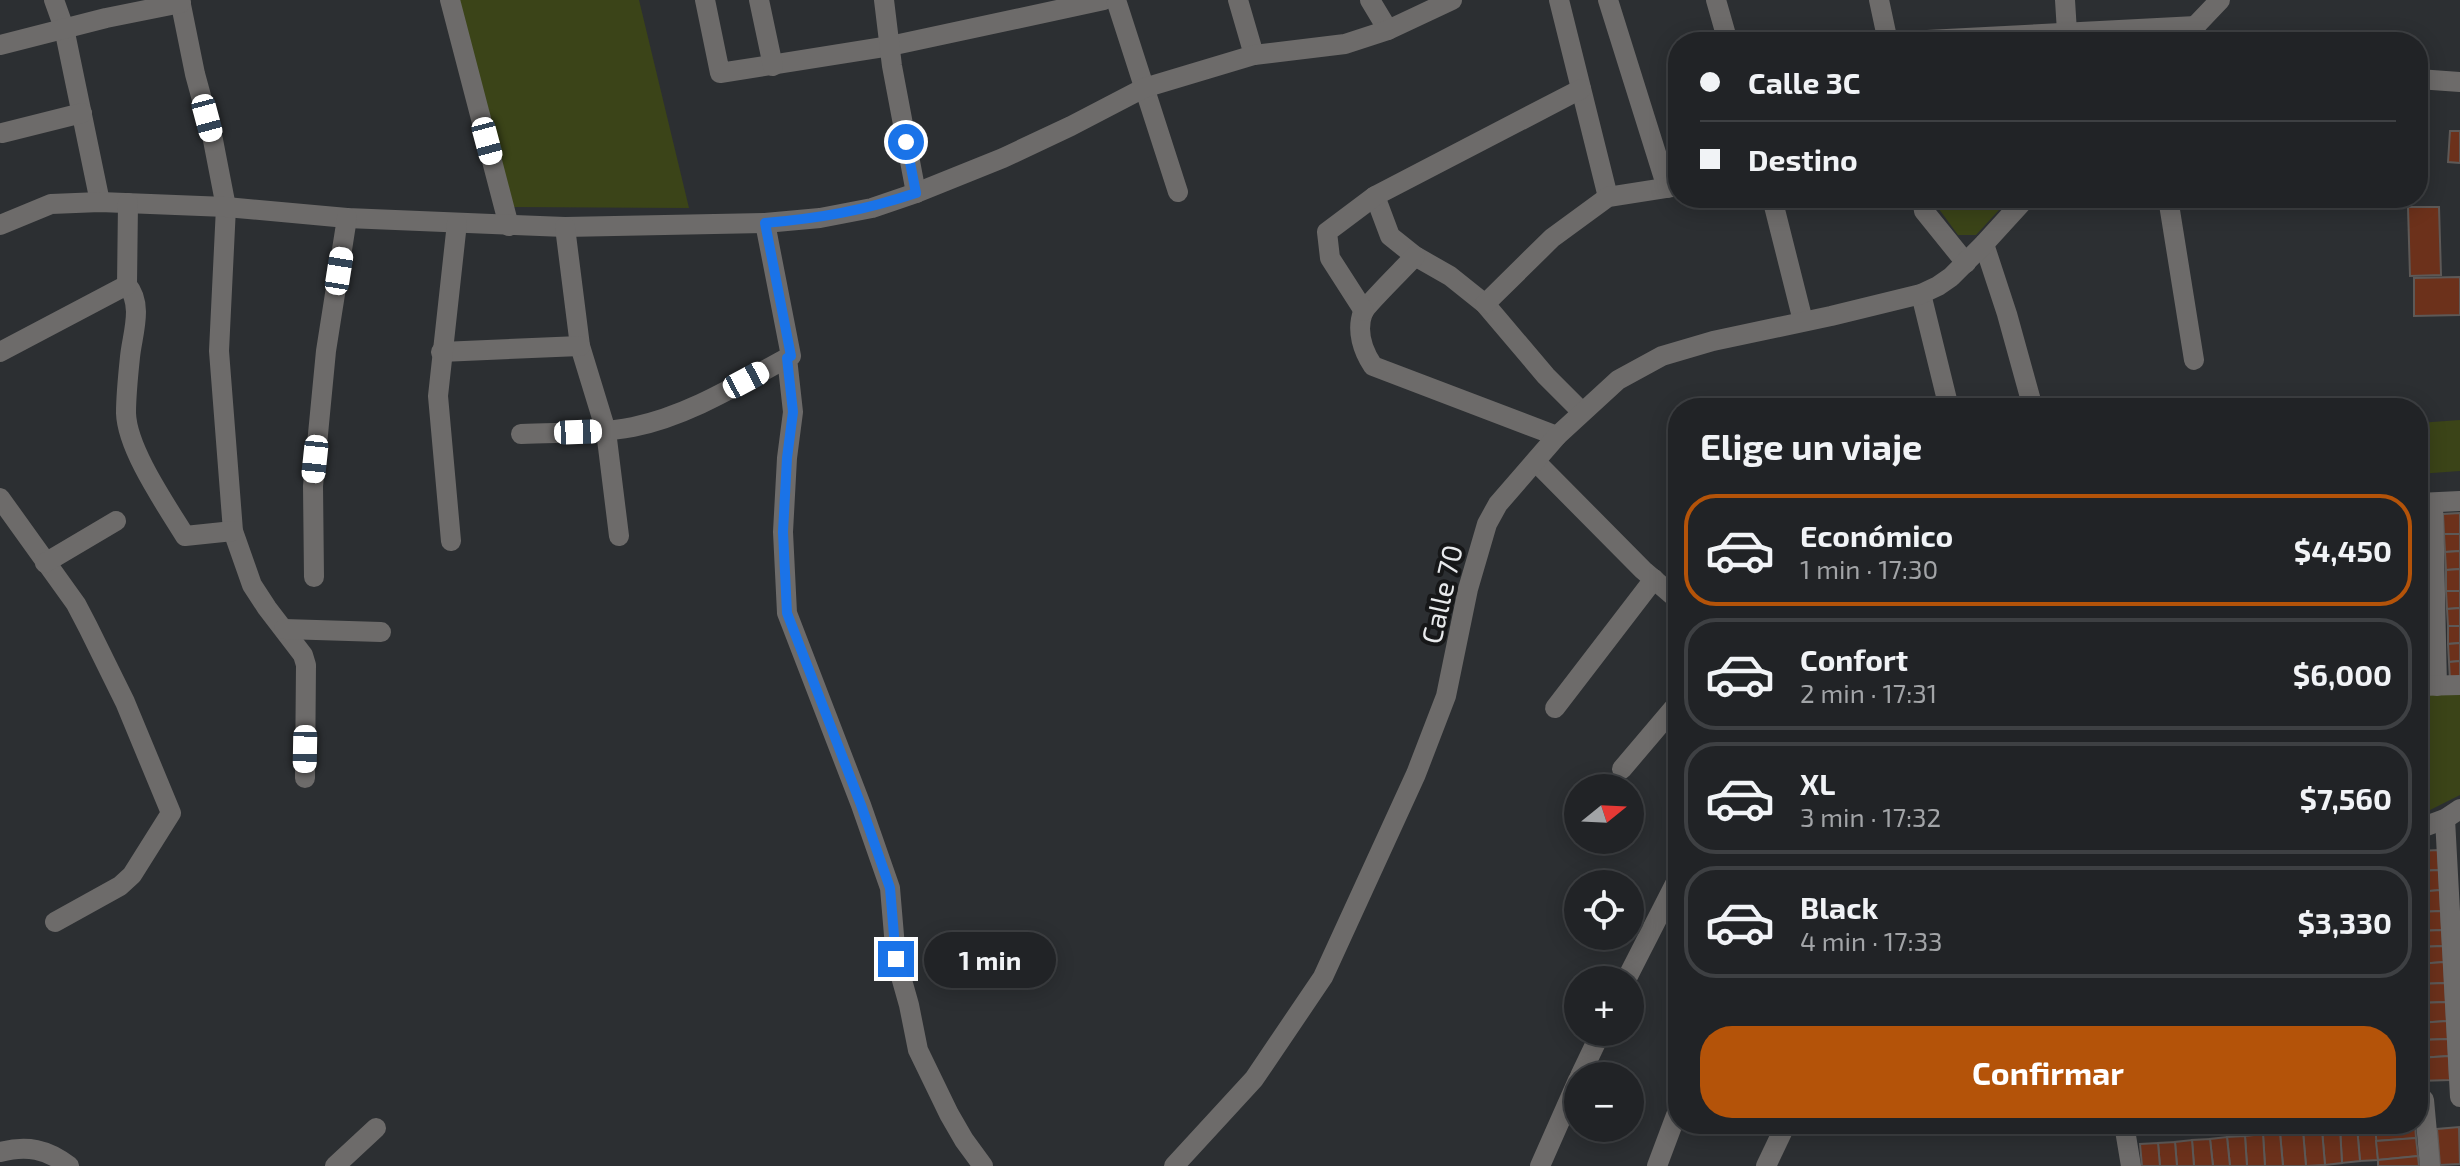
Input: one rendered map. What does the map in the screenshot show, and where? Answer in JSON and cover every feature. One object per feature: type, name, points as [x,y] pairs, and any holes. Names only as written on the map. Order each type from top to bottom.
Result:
[{"type":"street","points":[[54,0],[64,28],[100,202]]},
{"type":"street","points":[[450,0],[509,226]]},
{"type":"street","points":[[705,0],[720,73],[890,46],[1104,0]]},
{"type":"street","points":[[759,0],[773,66]]},
{"type":"street","points":[[884,0],[916,193]]},
{"type":"street","points":[[1116,0],[1178,192]]},
{"type":"street","points":[[1238,0],[1254,55]]},
{"type":"street","points":[[1370,0],[1388,30]]},
{"type":"street","points":[[0,225],[51,204],[100,202],[509,226],[765,223],[820,218],[872,208],[916,193],[1003,158],[1144,88],[1254,55],[1345,44],[1388,30],[1452,0]]},
{"type":"street","points":[[1559,0],[1608,197]]},
{"type":"street","points":[[1608,0],[1668,175]]},
{"type":"street","points":[[1716,0],[1725,32]]},
{"type":"street","points":[[1879,0],[1886,32]]},
{"type":"street","points":[[2065,0],[2067,32]]},
{"type":"street","points":[[2195,32],[2220,0]]},
{"type":"street","points":[[0,45],[181,2],[226,207],[219,351],[233,531],[252,585],[303,655],[306,665],[305,778]]},
{"type":"street","points":[[2428,79],[2460,81]]},
{"type":"street","points":[[1364,311],[1330,258],[1327,232],[1375,196],[1581,89]]},
{"type":"street","points":[[2,133],[82,113]]},
{"type":"street","points":[[1485,304],[1552,238],[1608,197],[1668,188]]},
{"type":"street","points":[[1375,196],[1390,236],[1485,304],[1546,376],[1581,411]]},
{"type":"street","points":[[128,203],[127,285],[134,295],[136,316],[126,416],[131,439],[185,536],[233,531]]},
{"type":"street","points":[[1775,208],[1803,321]]},
{"type":"street","points":[[1924,208],[1966,263]]},
{"type":"street","name":"Calle 70","points":[[1174,1166],[1254,1079],[1323,977],[1416,774],[1446,696],[1468,589],[1487,524],[1498,504],[1557,436],[1618,380],[1662,356],[1713,341],[1921,294],[1938,286],[1966,263],[2017,208]]},
{"type":"street","points":[[2170,208],[2194,360]]},
{"type":"street","points":[[314,577],[313,486],[326,351],[347,218]]},
{"type":"street","points":[[451,541],[438,396],[457,223]]},
{"type":"street","points":[[521,434],[606,431],[656,422],[726,392],[791,356],[765,223]]},
{"type":"street","points":[[565,227],[580,346],[606,431],[619,536]]},
{"type":"street","points":[[1984,244],[2030,398]]},
{"type":"street","points":[[1415,256],[1364,311],[1361,333],[1363,352],[1373,366],[1557,436]]},
{"type":"street","points":[[0,352],[127,285]]},
{"type":"street","points":[[1921,294],[1947,398]]},
{"type":"street","points":[[441,352],[580,346]]},
{"type":"street","points":[[787,358],[793,412],[783,532],[787,613],[890,888],[896,959],[918,1050],[949,1114],[983,1166]]},
{"type":"street","points":[[1536,462],[1668,591]]},
{"type":"street","points":[[0,498],[76,604],[125,702],[171,813],[132,875],[120,886],[55,922]]},
{"type":"street","points":[[2428,503],[2460,501]]},
{"type":"street","points":[[45,563],[116,521]]},
{"type":"street","points":[[1555,708],[1654,579]]},
{"type":"street","points":[[284,629],[381,632]]},
{"type":"street","points":[[2428,686],[2460,685]]},
{"type":"street","points":[[1622,769],[1668,715]]},
{"type":"street","points":[[2428,825],[2452,814],[2460,1097],[2428,1099]]},
{"type":"street","points":[[1633,966],[1668,898]]},
{"type":"street","points":[[1540,1166],[1564,1112]]},
{"type":"street","points":[[335,1166],[376,1128]]},
{"type":"street","points":[[1657,1166],[1669,1134]]},
{"type":"street","points":[[1766,1166],[1781,1134]]},
{"type":"street","points":[[2129,1134],[2131,1166]]},
{"type":"street","points":[[2426,1134],[2430,1166]]},
{"type":"street","points":[[0,1152],[18,1147],[43,1150],[69,1166]]},
{"type":"green space","points":[[456,0],[639,0],[689,208],[509,207]]},
{"type":"green space","points":[[1938,208],[2001,208],[1976,235],[1958,235]]},
{"type":"green space","points":[[2460,420],[2460,471],[2428,473],[2428,422]]},
{"type":"green space","points":[[2460,693],[2460,795],[2428,811],[2428,695]]},
{"type":"building","points":[[2450,131],[2460,131],[2460,163],[2448,162]]},
{"type":"building","points":[[2439,207],[2441,275],[2410,276],[2408,208]]},
{"type":"building","points":[[2460,277],[2460,315],[2414,316],[2414,278]]},
{"type":"building","points":[[2460,513],[2460,534],[2444,534],[2443,514]]},
{"type":"building","points":[[2444,534],[2460,534],[2460,551],[2445,552]]},
{"type":"building","points":[[2460,551],[2460,569],[2446,570],[2445,552]]},
{"type":"building","points":[[2460,569],[2460,591],[2446,591],[2446,570]]},
{"type":"building","points":[[2446,591],[2460,591],[2460,608],[2447,609]]},
{"type":"building","points":[[2460,608],[2460,626],[2448,626],[2447,609]]},
{"type":"building","points":[[2448,626],[2460,626],[2460,643],[2448,644]]},
{"type":"building","points":[[2460,643],[2460,661],[2449,662],[2448,644]]},
{"type":"building","points":[[2460,661],[2460,679],[2450,680],[2449,662]]},
{"type":"building","points":[[2428,850],[2438,850],[2439,870],[2428,871]]},
{"type":"building","points":[[2439,870],[2440,890],[2428,891],[2428,871]]},
{"type":"building","points":[[2440,890],[2441,911],[2428,912],[2428,891]]},
{"type":"building","points":[[2441,911],[2442,930],[2428,931],[2428,912]]},
{"type":"building","points":[[2442,930],[2443,946],[2428,947],[2428,931]]},
{"type":"building","points":[[2443,946],[2444,962],[2428,963],[2428,947]]},
{"type":"building","points":[[2444,962],[2445,983],[2428,984],[2428,963]]},
{"type":"building","points":[[2445,983],[2446,1002],[2428,1003],[2428,984]]},
{"type":"building","points":[[2446,1002],[2447,1021],[2428,1022],[2428,1003]]},
{"type":"building","points":[[2447,1021],[2448,1039],[2428,1040],[2428,1022]]},
{"type":"building","points":[[2448,1039],[2449,1056],[2428,1057],[2428,1040]]},
{"type":"building","points":[[2449,1056],[2450,1080],[2428,1081],[2428,1057]]},
{"type":"building","points":[[2459,1127],[2460,1164],[2440,1165],[2437,1129]]},
{"type":"building","points":[[2263,1134],[2280,1134],[2283,1166],[2265,1166]]},
{"type":"building","points":[[2263,1134],[2265,1166],[2247,1166],[2245,1136]]},
{"type":"building","points":[[2280,1134],[2303,1134],[2306,1166],[2283,1166]]},
{"type":"building","points":[[2303,1134],[2322,1134],[2325,1165],[2306,1166]]},
{"type":"building","points":[[2322,1134],[2340,1134],[2342,1163],[2325,1165]]},
{"type":"building","points":[[2340,1134],[2358,1134],[2360,1161],[2342,1163]]},
{"type":"building","points":[[2358,1134],[2376,1134],[2378,1160],[2360,1161]]},
{"type":"building","points":[[2376,1134],[2416,1134],[2416,1138],[2376,1141]]},
{"type":"building","points":[[2245,1136],[2247,1166],[2230,1166],[2227,1137]]},
{"type":"building","points":[[2227,1137],[2230,1166],[2213,1166],[2210,1139]]},
{"type":"building","points":[[2416,1138],[2418,1156],[2378,1160],[2376,1141]]},
{"type":"building","points":[[2210,1139],[2213,1166],[2194,1166],[2192,1140]]},
{"type":"building","points":[[2192,1140],[2194,1166],[2177,1166],[2175,1142]]},
{"type":"building","points":[[2175,1142],[2177,1166],[2160,1166],[2158,1143]]},
{"type":"building","points":[[2158,1143],[2160,1166],[2142,1166],[2140,1144]]},
{"type":"building","points":[[2418,1156],[2419,1166],[2378,1166],[2378,1160]]},
{"type":"route","points":[[896,959],[890,888],[787,613],[783,532],[793,412],[787,358],[791,356],[765,223],[820,218],[872,208],[916,193],[906,142]]}]
